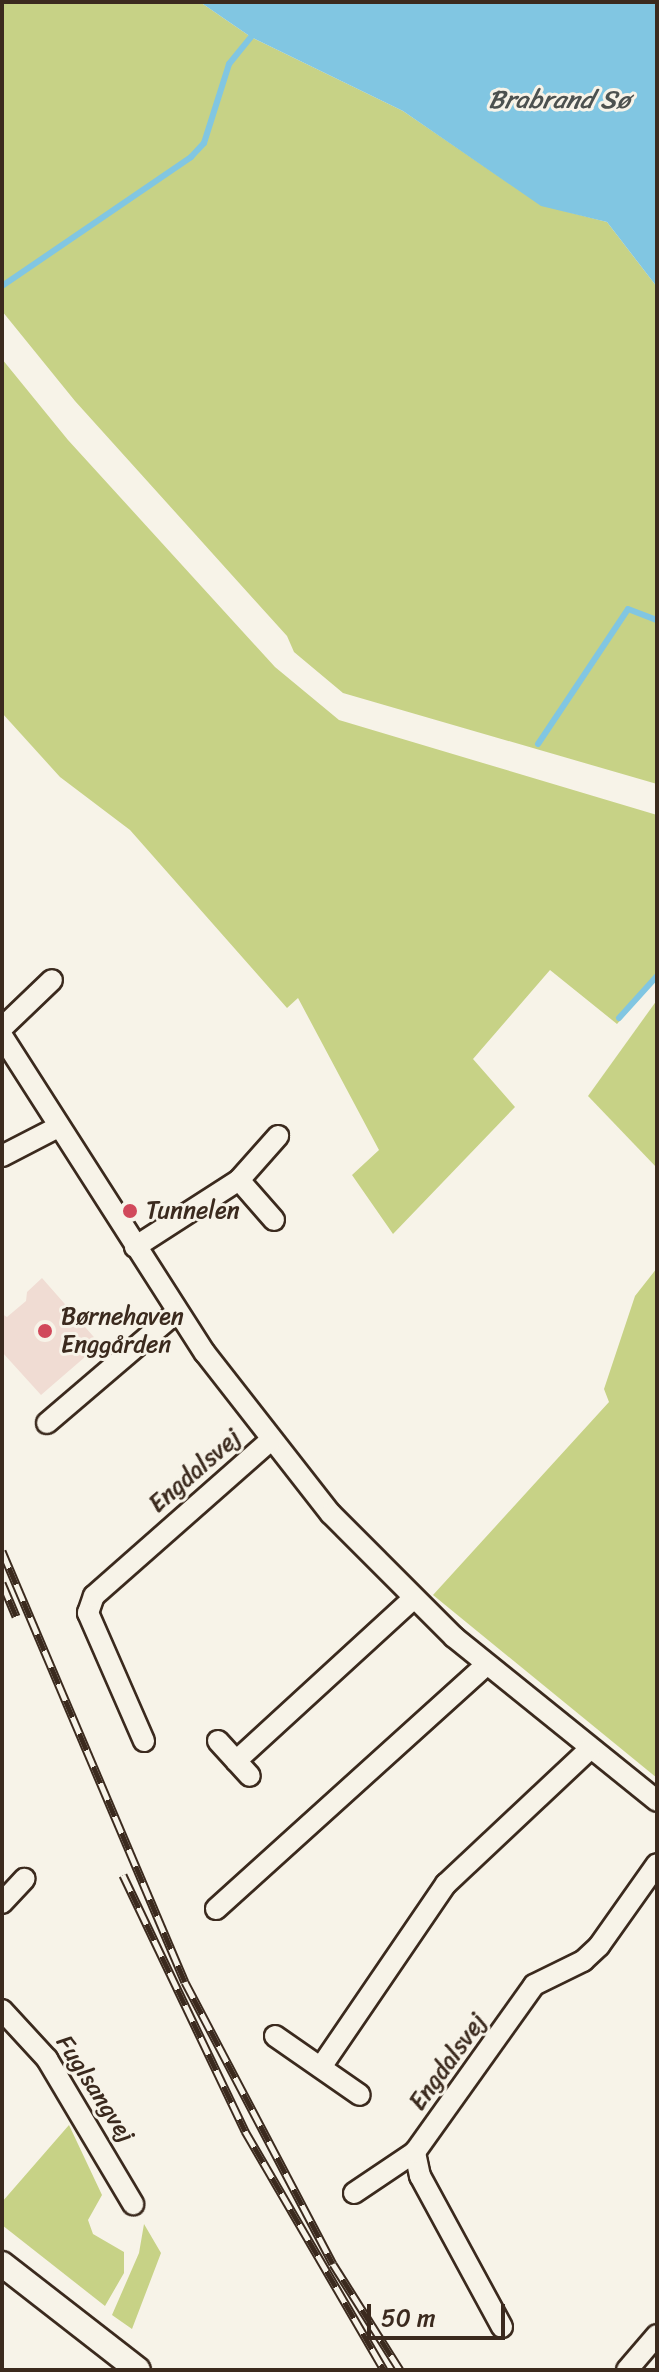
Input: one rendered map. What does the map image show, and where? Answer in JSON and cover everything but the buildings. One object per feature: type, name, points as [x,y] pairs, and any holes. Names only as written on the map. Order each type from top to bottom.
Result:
[{"type":"main road","points":[[2,2264],[138,2370]]},
{"type":"street","points":[[2,1028],[52,980]]},
{"type":"street","name":"Engdalsvej","points":[[2,1036],[177,1312],[271,1440],[413,1599],[486,1665],[657,1801]]},
{"type":"street","points":[[2,1156],[58,1127]]},
{"type":"street","points":[[135,1247],[239,1180],[278,1136]]},
{"type":"street","points":[[239,1180],[274,1220]]},
{"type":"street","points":[[47,1423],[177,1312]]},
{"type":"street","name":"Engdalsvej","points":[[144,1741],[88,1613],[94,1596],[271,1440]]},
{"type":"street","points":[[218,1741],[243,1769],[413,1599]]},
{"type":"street","points":[[216,1909],[486,1665]]},
{"type":"street","points":[[321,2067],[446,1884],[590,1749]]},
{"type":"street","name":"Engdalsvej","points":[[415,2152],[534,1985],[583,1961],[599,1946],[657,1864]]},
{"type":"street","points":[[2,1903],[24,1879]]},
{"type":"street","name":"Fuglsangvej","points":[[2,2010],[47,2059],[133,2204]]},
{"type":"street","points":[[275,2036],[360,2095]]},
{"type":"street","points":[[354,2193],[415,2152],[420,2176],[502,2327]]},
{"type":"street","points":[[627,2370],[657,2335]]},
{"type":"shaded area","name":"Børnehaven Enggården","points":[[42,1278],[100,1344],[41,1395],[2,1352],[2,1314],[7,1317],[26,1301],[27,1292]]},
{"type":"green space","points":[[2,2],[200,2],[251,37],[403,111],[541,205],[607,222],[657,287],[657,784],[343,693],[294,652],[287,636],[75,401],[2,311]]},
{"type":"green space","points":[[2,359],[68,440],[275,667],[339,720],[657,815],[657,979],[617,1024],[550,970],[473,1059],[515,1107],[393,1234],[352,1175],[379,1150],[298,998],[287,1008],[130,830],[60,777],[2,713]]},
{"type":"green space","points":[[657,1000],[657,1168],[588,1096]]},
{"type":"green space","points":[[657,1268],[657,1778],[433,1595],[609,1402],[604,1389],[635,1296]]},
{"type":"green space","points":[[69,2125],[102,2195],[88,2220],[93,2234],[124,2252],[124,2273],[105,2306],[2,2225],[2,2202]]},
{"type":"green space","points":[[144,2224],[161,2253],[132,2329],[112,2315],[139,2253]]},
{"type":"water","name":"Brabrand Sø","points":[[200,2],[657,2],[657,287],[607,222],[541,206],[403,111],[251,37]]},
{"type":"waterway","points":[[2,286],[191,157],[204,143],[229,64],[251,37]]},
{"type":"waterway","points":[[538,744],[628,609],[657,620]]},
{"type":"waterway","points":[[619,1018],[657,976]]},
{"type":"railway","points":[[2,1551],[185,1982],[333,2264],[400,2370]]},
{"type":"railway","points":[[2,1583],[16,1616]]},
{"type":"railway","points":[[123,1875],[245,2131],[384,2370]]},
{"type":"place","name":"Tunnelen","points":[[130,1211]]},
{"type":"place","name":"Børnehaven Enggården","points":[[45,1331]]}]
